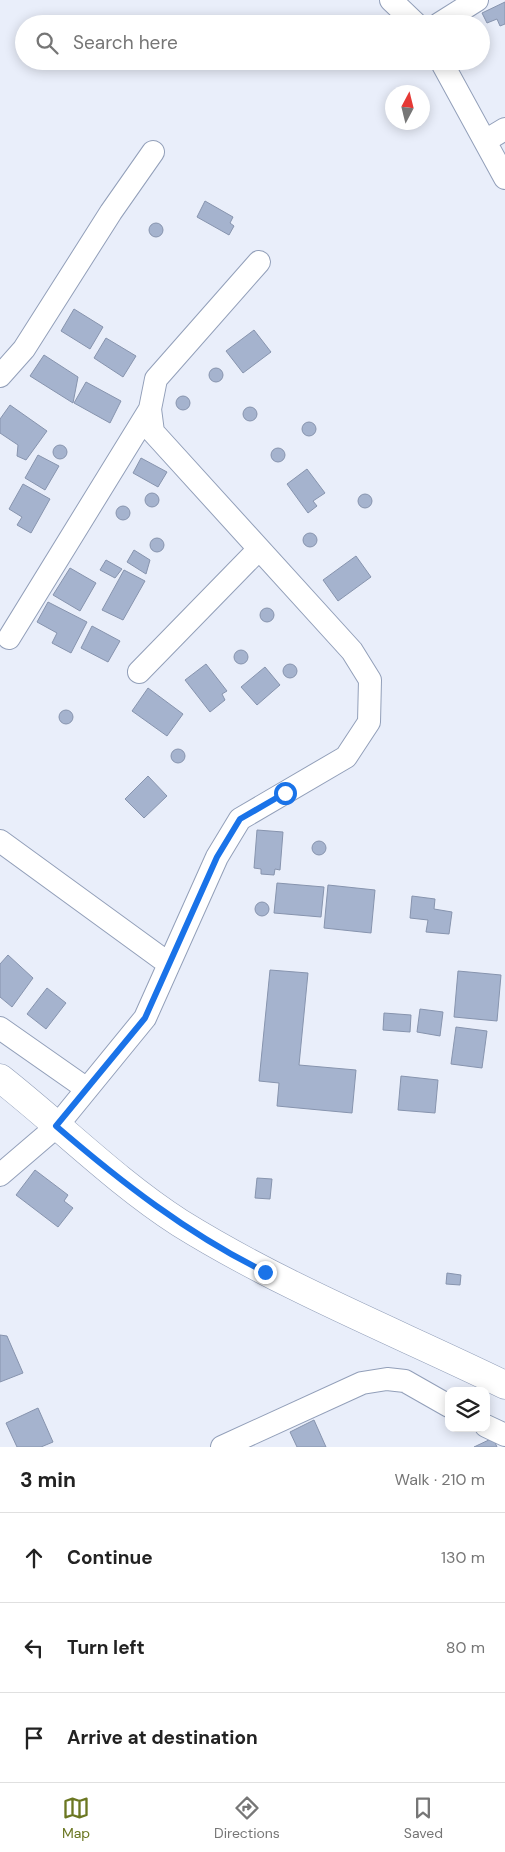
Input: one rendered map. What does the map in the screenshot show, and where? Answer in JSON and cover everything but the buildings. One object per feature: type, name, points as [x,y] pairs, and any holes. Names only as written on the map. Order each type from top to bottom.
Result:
[{"type":"street","points":[[392,0],[407,15]]},
{"type":"street","points":[[453,15],[477,0]]},
{"type":"street","points":[[446,70],[505,178]]},
{"type":"street","points":[[485,141],[505,128]]},
{"type":"street","points":[[0,376],[24,350],[111,212],[153,152]]},
{"type":"street","points":[[0,1175],[56,1126],[145,1018],[217,857],[240,819],[346,757],[369,722],[370,680],[352,651],[153,432],[150,409],[156,379],[259,262]]},
{"type":"street","points":[[9,638],[150,409]]},
{"type":"street","points":[[139,672],[259,549]]},
{"type":"street","points":[[0,841],[169,964]]},
{"type":"street","points":[[0,1028],[87,1089]]},
{"type":"street","points":[[0,1078],[150,1202],[238,1257],[290,1284],[505,1385]]},
{"type":"street","points":[[222,1447],[362,1383],[387,1379],[405,1381],[445,1404]]},
{"type":"street","points":[[490,1428],[505,1435]]},
{"type":"route","points":[[265,1272],[179,1222],[150,1202],[56,1126],[145,1018],[217,857],[240,819],[285,793]]}]
